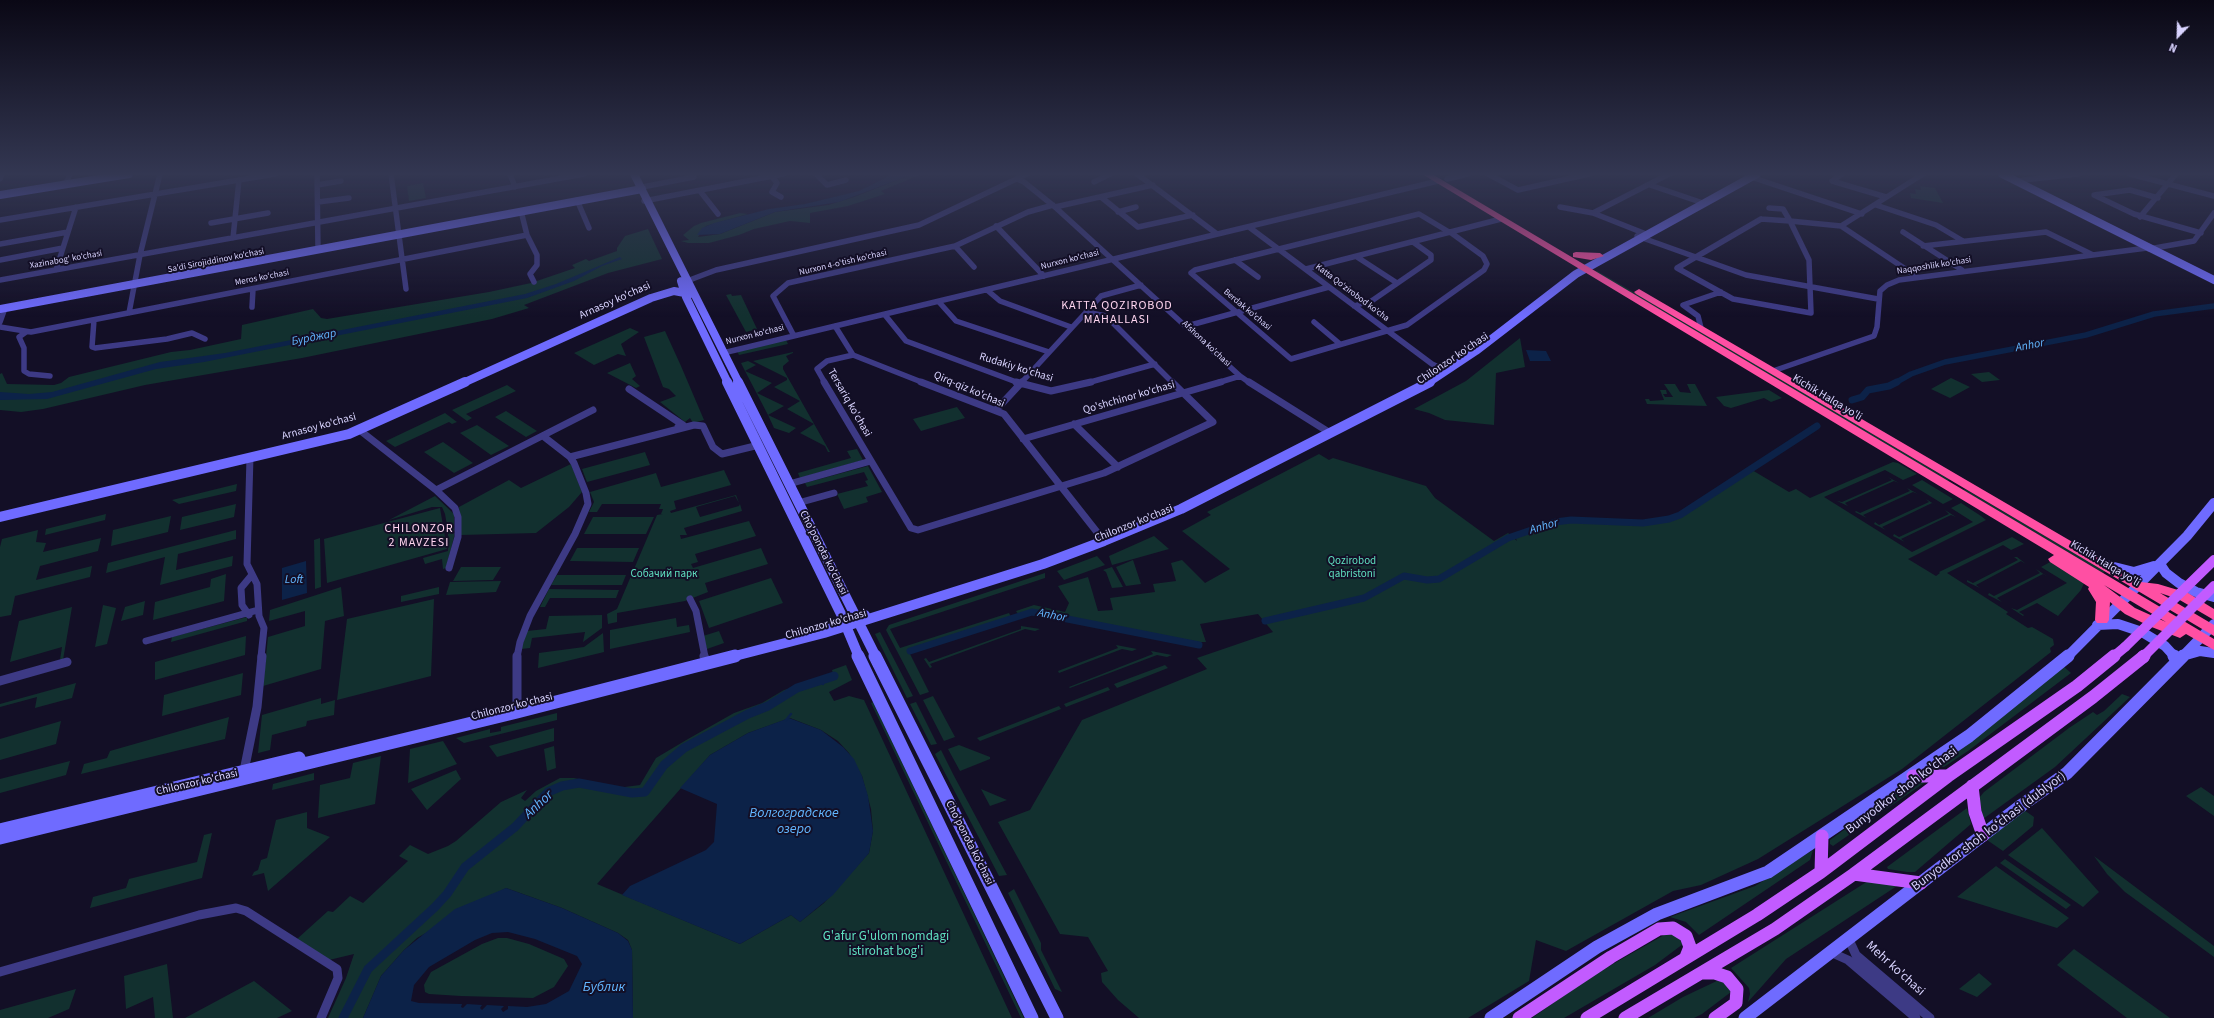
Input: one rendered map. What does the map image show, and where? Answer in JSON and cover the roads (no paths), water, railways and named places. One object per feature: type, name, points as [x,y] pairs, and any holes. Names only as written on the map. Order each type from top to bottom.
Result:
[{"type":"highway","name":"Kichik Halqa yo'li","points":[[1506,222],[1574,258]]},
{"type":"highway","name":"Kichik Halqa yo'li","points":[[1515,222],[1574,258],[1584,269],[1942,483],[2133,590],[2210,630],[2214,645]]},
{"type":"highway","points":[[1584,269],[1574,266],[1574,258],[1600,256]]},
{"type":"highway","name":"Kichik Halqa yo'li","points":[[1584,269],[1701,328],[2094,560],[2133,590]]},
{"type":"highway","points":[[1942,483],[1956,485],[1957,482],[1955,478]]},
{"type":"highway","points":[[1966,497],[2028,543],[2077,573],[2119,604],[2160,626],[2210,630]]},
{"type":"highway","points":[[2077,573],[2100,596],[2104,608],[2100,623]]},
{"type":"highway","points":[[2133,590],[2158,588],[2183,596],[2214,615]]},
{"type":"main road","name":"Sa'di Sirojiddinov ko'chasi","points":[[2,310],[470,222]]},
{"type":"main road","name":"Cho'ponota ko'chasi","points":[[656,222],[686,287],[851,622],[895,696],[1057,1018]]},
{"type":"main road","points":[[1584,269],[1600,256],[1667,222]]},
{"type":"main road","points":[[2094,222],[2214,280]]},
{"type":"main road","name":"Sa'di Sirojiddinov ko'chasi","points":[[135,285],[398,235]]},
{"type":"main road","points":[[1584,269],[1642,235]]},
{"type":"main road","name":"Chilonzor ko'chasi","points":[[0,838],[244,775],[517,709],[851,622],[1102,539],[1182,509],[1329,432],[1415,390],[1445,370],[1584,269]]},
{"type":"main road","name":"Arnasoy ko'chasi","points":[[493,371],[651,298],[686,287]]},
{"type":"main road","name":"Arnasoy ko'chasi","points":[[662,296],[675,295],[686,287]]},
{"type":"main road","name":"Arnasoy ko'chasi","points":[[0,520],[360,431],[671,291]]},
{"type":"main road","name":"Arnasoy ko'chasi","points":[[0,517],[250,459]]},
{"type":"main road","points":[[1491,1018],[1596,947],[1657,914],[1768,872],[1913,776],[1969,736],[2061,663],[2187,536],[2214,503]]},
{"type":"main road","points":[[2094,560],[2115,568],[2134,572],[2142,571],[2160,564]]},
{"type":"main road","name":"Bunyodkor shoh ko'chasi","points":[[1587,1018],[1757,915],[1821,872],[1948,776],[2077,686],[2125,647],[2214,560]]},
{"type":"main road","points":[[2160,564],[2166,573],[2179,583],[2196,592],[2214,597]]},
{"type":"main road","points":[[1625,1018],[1775,929],[1854,874],[2143,657],[2214,586]]},
{"type":"main road","name":"Cho'ponota ko'chasi","points":[[851,622],[880,701],[1032,1018]]},
{"type":"main road","name":"Chilonzor ko'chasi","points":[[517,709],[851,622]]},
{"type":"main road","points":[[2100,623],[2118,624],[2142,632],[2165,646],[2179,659],[2198,651],[2214,653]]},
{"type":"main road","name":"Bunyodkor shoh koʻchasi (dublyor)","points":[[1745,1018],[1850,936],[2067,773],[2179,659],[2210,630]]},
{"type":"main road","points":[[880,701],[885,695],[895,696]]},
{"type":"main road","name":"Chilonzor ko'chasi","points":[[0,830],[244,775]]},
{"type":"main road","points":[[1913,776],[1948,776]]},
{"type":"main road","points":[[1972,786],[1975,812],[1983,835]]},
{"type":"main road","points":[[1821,872],[1822,836]]},
{"type":"main road","points":[[1854,874],[1921,883]]},
{"type":"main road","points":[[1519,1018],[1611,957],[1659,929],[1673,928],[1686,936],[1690,947],[1686,958]]},
{"type":"main road","points":[[1703,973],[1714,973],[1727,977],[1737,989],[1738,995],[1736,1003],[1715,1018]]},
{"type":"street","points":[[56,270],[71,222]]},
{"type":"street","points":[[129,313],[140,255],[149,222]]},
{"type":"street","points":[[211,223],[223,222]]},
{"type":"street","points":[[233,238],[235,222]]},
{"type":"street","name":"Xazinabog‘ ko‘chasi","points":[[0,280],[325,222]]},
{"type":"street","points":[[396,222],[406,289]]},
{"type":"street","points":[[524,222],[537,255],[537,264],[530,274],[534,282]]},
{"type":"street","points":[[586,222],[589,228]]},
{"type":"street","name":"Arnasoy ko'chasi","points":[[686,287],[703,274],[919,225],[926,222]]},
{"type":"street","name":"Nurxon 4-o'tish ko'chasi","points":[[794,336],[772,296],[788,283],[955,246],[1006,222]]},
{"type":"street","name":"Afshona ko'chasi","points":[[1071,222],[1240,376],[1329,432]]},
{"type":"street","points":[[1131,222],[1138,227],[1163,222]]},
{"type":"street","points":[[1201,222],[1216,234]]},
{"type":"street","name":"Nurxon ko'chasi","points":[[719,354],[1270,222]]},
{"type":"street","name":"Berdak ko'chasi","points":[[1389,222],[1195,270],[1191,273],[1291,359],[1407,325],[1486,267],[1487,262],[1481,254],[1433,222]]},
{"type":"street","points":[[1306,270],[1491,222]]},
{"type":"street","points":[[1612,222],[1642,235],[1746,275],[1878,299],[1877,327],[1874,336],[1773,371]]},
{"type":"street","points":[[1757,222],[1695,256],[1677,268],[1733,299],[1811,313],[1809,260],[1790,222]]},
{"type":"street","points":[[1795,222],[1841,226],[1916,276]]},
{"type":"street","points":[[1841,226],[1849,222]]},
{"type":"street","points":[[1928,222],[1936,224],[1963,241]]},
{"type":"street","points":[[2157,222],[2201,233]]},
{"type":"street","name":"Naqqoshlik ko'chasi","points":[[1878,299],[1880,291],[1887,285],[1916,276],[2189,243],[2197,239],[2208,222]]},
{"type":"street","points":[[317,223],[318,249]]},
{"type":"street","points":[[996,226],[1044,276]]},
{"type":"street","name":"Katta Qo'zirobod ko'cha","points":[[1249,227],[1432,364],[1445,370]]},
{"type":"street","points":[[0,244],[68,232]]},
{"type":"street","points":[[1903,232],[1962,270]]},
{"type":"street","points":[[1923,246],[2048,232],[2093,255]]},
{"type":"street","name":"Meros ko‘chasi","points":[[0,327],[26,332],[528,235]]},
{"type":"street","points":[[1354,306],[1373,300],[1432,259],[1431,255],[1413,242]]},
{"type":"street","points":[[955,246],[974,267]]},
{"type":"street","points":[[0,260],[63,248]]},
{"type":"street","points":[[1357,257],[1397,283]]},
{"type":"street","points":[[1235,260],[1258,277]]},
{"type":"street","points":[[996,410],[1086,312],[1105,294],[1141,285]]},
{"type":"street","points":[[1187,326],[1329,287]]},
{"type":"street","points":[[252,308],[253,289]]},
{"type":"street","points":[[987,290],[1000,301],[1071,328]]},
{"type":"street","points":[[1701,328],[1698,316],[1683,305],[1722,292]]},
{"type":"street","points":[[939,302],[956,321],[1049,352]]},
{"type":"street","points":[[0,322],[2,310]]},
{"type":"street","points":[[784,485],[871,461],[911,528],[915,530],[1060,487],[1118,467],[1212,422],[1184,392],[1106,316],[1086,312]]},
{"type":"street","name":"Rudakiy ko'chasi","points":[[885,315],[906,341],[1020,383],[1057,391],[1155,364]]},
{"type":"street","points":[[94,320],[92,347],[95,348],[167,339],[192,333],[205,339]]},
{"type":"street","points":[[1314,322],[1340,344]]},
{"type":"street","points":[[835,326],[853,355]]},
{"type":"street","points":[[26,332],[20,337],[24,348],[24,371],[29,374],[50,376]]},
{"type":"street","name":"Qirq-qiz ko'chasi","points":[[853,355],[1004,414],[1102,539]]},
{"type":"street","name":"Tersariq ko'chasi","points":[[853,355],[827,361],[817,369],[871,461]]},
{"type":"street","name":"Qo'shchinor ko'chasi","points":[[1023,439],[1240,376]]},
{"type":"street","points":[[629,389],[682,427]]},
{"type":"street","points":[[436,490],[593,410]]},
{"type":"street","points":[[1074,424],[1118,467]]},
{"type":"street","points":[[570,457],[682,427],[703,426],[713,447],[722,454],[763,443]]},
{"type":"street","points":[[360,431],[451,502],[458,517],[458,537],[449,568]]},
{"type":"street","points":[[517,709],[517,654],[524,630],[587,508],[586,492],[574,463],[570,457],[543,436]]},
{"type":"street","points":[[244,775],[257,707],[264,628],[259,613],[257,584],[251,576],[247,556],[250,459]]},
{"type":"street","points":[[793,504],[834,493]]},
{"type":"street","points":[[246,613],[242,605],[241,588],[251,576]]},
{"type":"street","points":[[241,588],[257,584]]},
{"type":"street","points":[[690,599],[696,611],[705,659]]},
{"type":"street","points":[[146,641],[246,613],[259,613]]},
{"type":"street","points":[[0,681],[67,662]]},
{"type":"street","points":[[0,972],[199,915],[236,908],[246,911],[337,969],[338,978],[321,1018]]},
{"type":"street","name":"Mehr ko'chasi","points":[[1850,936],[1852,957],[1916,1018]]},
{"type":"street","name":"Mehr ko'chasi","points":[[1829,952],[1852,957],[1930,1018]]},
{"type":"water","points":[[720,222],[751,222],[720,234],[697,235],[702,228]]},
{"type":"water","name":"Бурджар","points":[[620,257],[622,259],[602,266],[574,281],[527,298],[204,362],[156,369],[47,399],[0,400],[0,392],[29,394],[52,392],[160,362],[225,353],[525,294],[556,284]]},
{"type":"water","points":[[1526,350],[1546,351],[1551,361],[1530,361]]},
{"type":"water","name":"Loft","points":[[306,561],[307,593],[282,600],[282,568]]},
{"type":"water","name":"Волгоградское озеро","points":[[789,718],[821,730],[843,747],[854,759],[862,776],[868,796],[873,831],[869,853],[833,895],[800,922],[791,915],[740,944],[622,895],[630,886],[706,850],[714,842],[717,804],[680,788],[710,755],[748,733]]},
{"type":"water","name":"Бублик","points":[[506,888],[562,908],[618,933],[628,941],[632,950],[633,1018],[363,1018],[381,976],[404,950],[455,909]],"holes":[[[508,932],[535,939],[577,956],[582,964],[569,991],[546,1004],[527,1007],[508,1006],[508,1009],[503,1012],[501,1009],[504,1006],[487,1005],[482,1010],[480,1008],[482,1005],[467,1004],[463,1008],[461,1007],[462,1004],[419,1003],[411,1001],[414,985],[429,967],[475,940],[492,933]]]},
{"type":"waterway","name":"Anhor","points":[[1895,383],[1911,374],[1945,362],[2086,335],[2154,314],[2214,306]]},
{"type":"waterway","name":"Anhor","points":[[1852,400],[1862,397],[1868,390],[1889,386],[1895,383]]},
{"type":"waterway","name":"Anhor","points":[[1265,621],[1364,598],[1404,576],[1427,580],[1439,579],[1508,538],[1555,522],[1571,520],[1643,523],[1669,519],[1680,515],[1817,426]]},
{"type":"waterway","name":"Anhor","points":[[910,651],[1032,612],[1199,645]]},
{"type":"waterway","name":"Anhor","points":[[343,1018],[368,969],[435,907],[447,894],[465,867],[515,827],[548,792],[562,786],[579,783],[632,793],[645,792],[664,765],[684,748],[748,714],[768,706],[797,688],[834,676]]},
{"type":"waterway","name":"Anhor","points":[[823,684],[824,680]]},
{"type":"waterway","points":[[786,720],[791,714]]},
{"type":"district","name":"KATTA QOZIROBOD MAHALLASI","points":[[1117,313]]},
{"type":"district","name":"CHILONZOR 2 MAVZESI","points":[[419,536]]},
{"type":"park label","name":"Qozirobod qabristoni","points":[[1352,568]]},
{"type":"park label","name":"Собачий парк","points":[[664,575]]},
{"type":"park label","name":"G'afur G'ulom nomdagi istirohat bog'i","points":[[886,944]]}]
